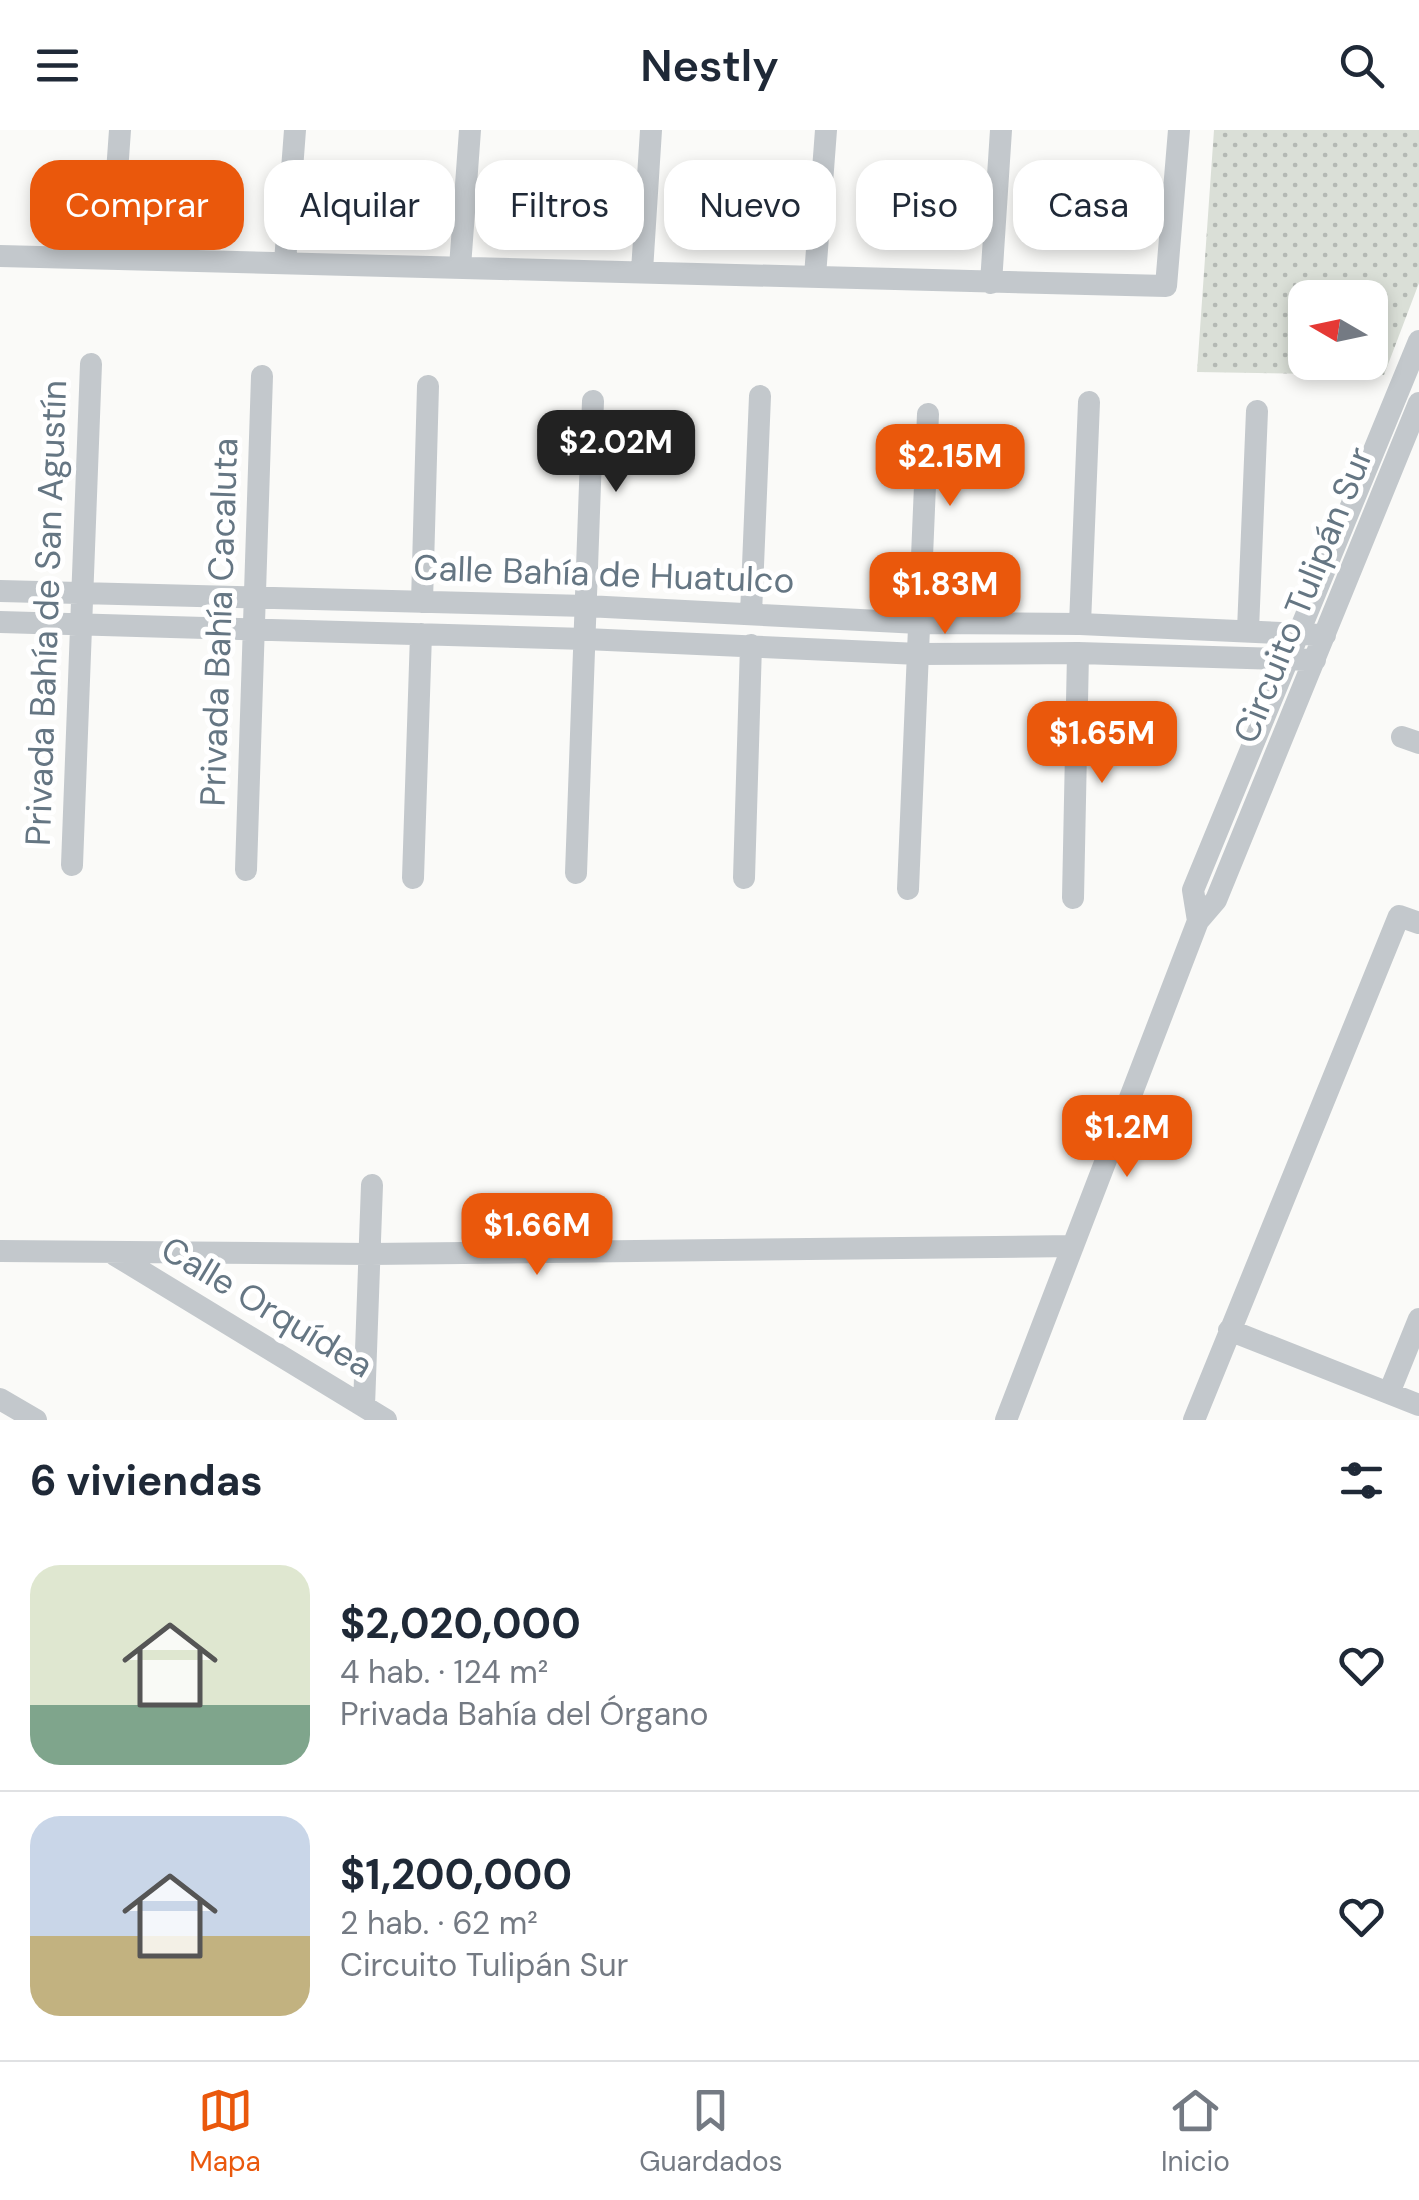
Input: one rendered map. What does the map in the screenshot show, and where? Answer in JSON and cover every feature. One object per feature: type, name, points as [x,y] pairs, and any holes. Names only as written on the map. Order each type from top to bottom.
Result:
[{"type":"street","points":[[111,257],[120,130]]},
{"type":"street","points":[[285,262],[295,130]]},
{"type":"street","points":[[460,267],[470,130]]},
{"type":"street","points":[[642,271],[651,130]]},
{"type":"street","points":[[816,276],[826,130]]},
{"type":"street","points":[[991,282],[1002,130]]},
{"type":"street","points":[[0,256],[1166,286],[1180,130]]},
{"type":"street","name":"Circuito Tulipán Sur","points":[[1198,920],[1193,890],[1419,340]]},
{"type":"street","name":"Privada Bahía de San Agustín","points":[[72,865],[90,364]]},
{"type":"street","name":"Privada Bahía Cacaluta","points":[[246,870],[262,376]]},
{"type":"street","points":[[422,602],[428,386]]},
{"type":"street","points":[[751,614],[760,396]]},
{"type":"street","points":[[576,873],[593,401]]},
{"type":"street","points":[[1080,624],[1088,402]]},
{"type":"street","name":"Circuito Tulipán Sur","points":[[1006,1420],[1198,920],[1216,900],[1419,403]]},
{"type":"street","points":[[1248,630],[1256,411]]},
{"type":"street","points":[[908,889],[928,414]]},
{"type":"street","points":[[0,591],[0,605]]},
{"type":"street","name":"Calle Bahía de Huatulco","points":[[0,591],[586,606],[919,624],[1080,624],[1325,635]]},
{"type":"street","name":"Calle Bahía de Huatulco","points":[[0,622],[584,639],[918,654],[1078,652],[1314,660]]},
{"type":"street","points":[[413,878],[420,634]]},
{"type":"street","points":[[744,878],[751,645]]},
{"type":"street","points":[[1074,898],[1078,652]]},
{"type":"street","points":[[1194,1420],[1399,916],[1419,923]]},
{"type":"street","points":[[364,1406],[372,1185]]},
{"type":"street","points":[[0,1251],[370,1254],[1074,1246]]},
{"type":"street","name":"Calle Orquídea","points":[[112,1253],[386,1420]]},
{"type":"street","points":[[1390,1393],[1419,1319]]},
{"type":"street","points":[[1228,1330],[1419,1405]]},
{"type":"street","points":[[0,1400],[36,1420]]},
{"type":"shaded area","points":[[1214,130],[1419,130],[1419,283],[1388,364],[1388,280],[1288,280],[1288,373],[1197,372]]}]
